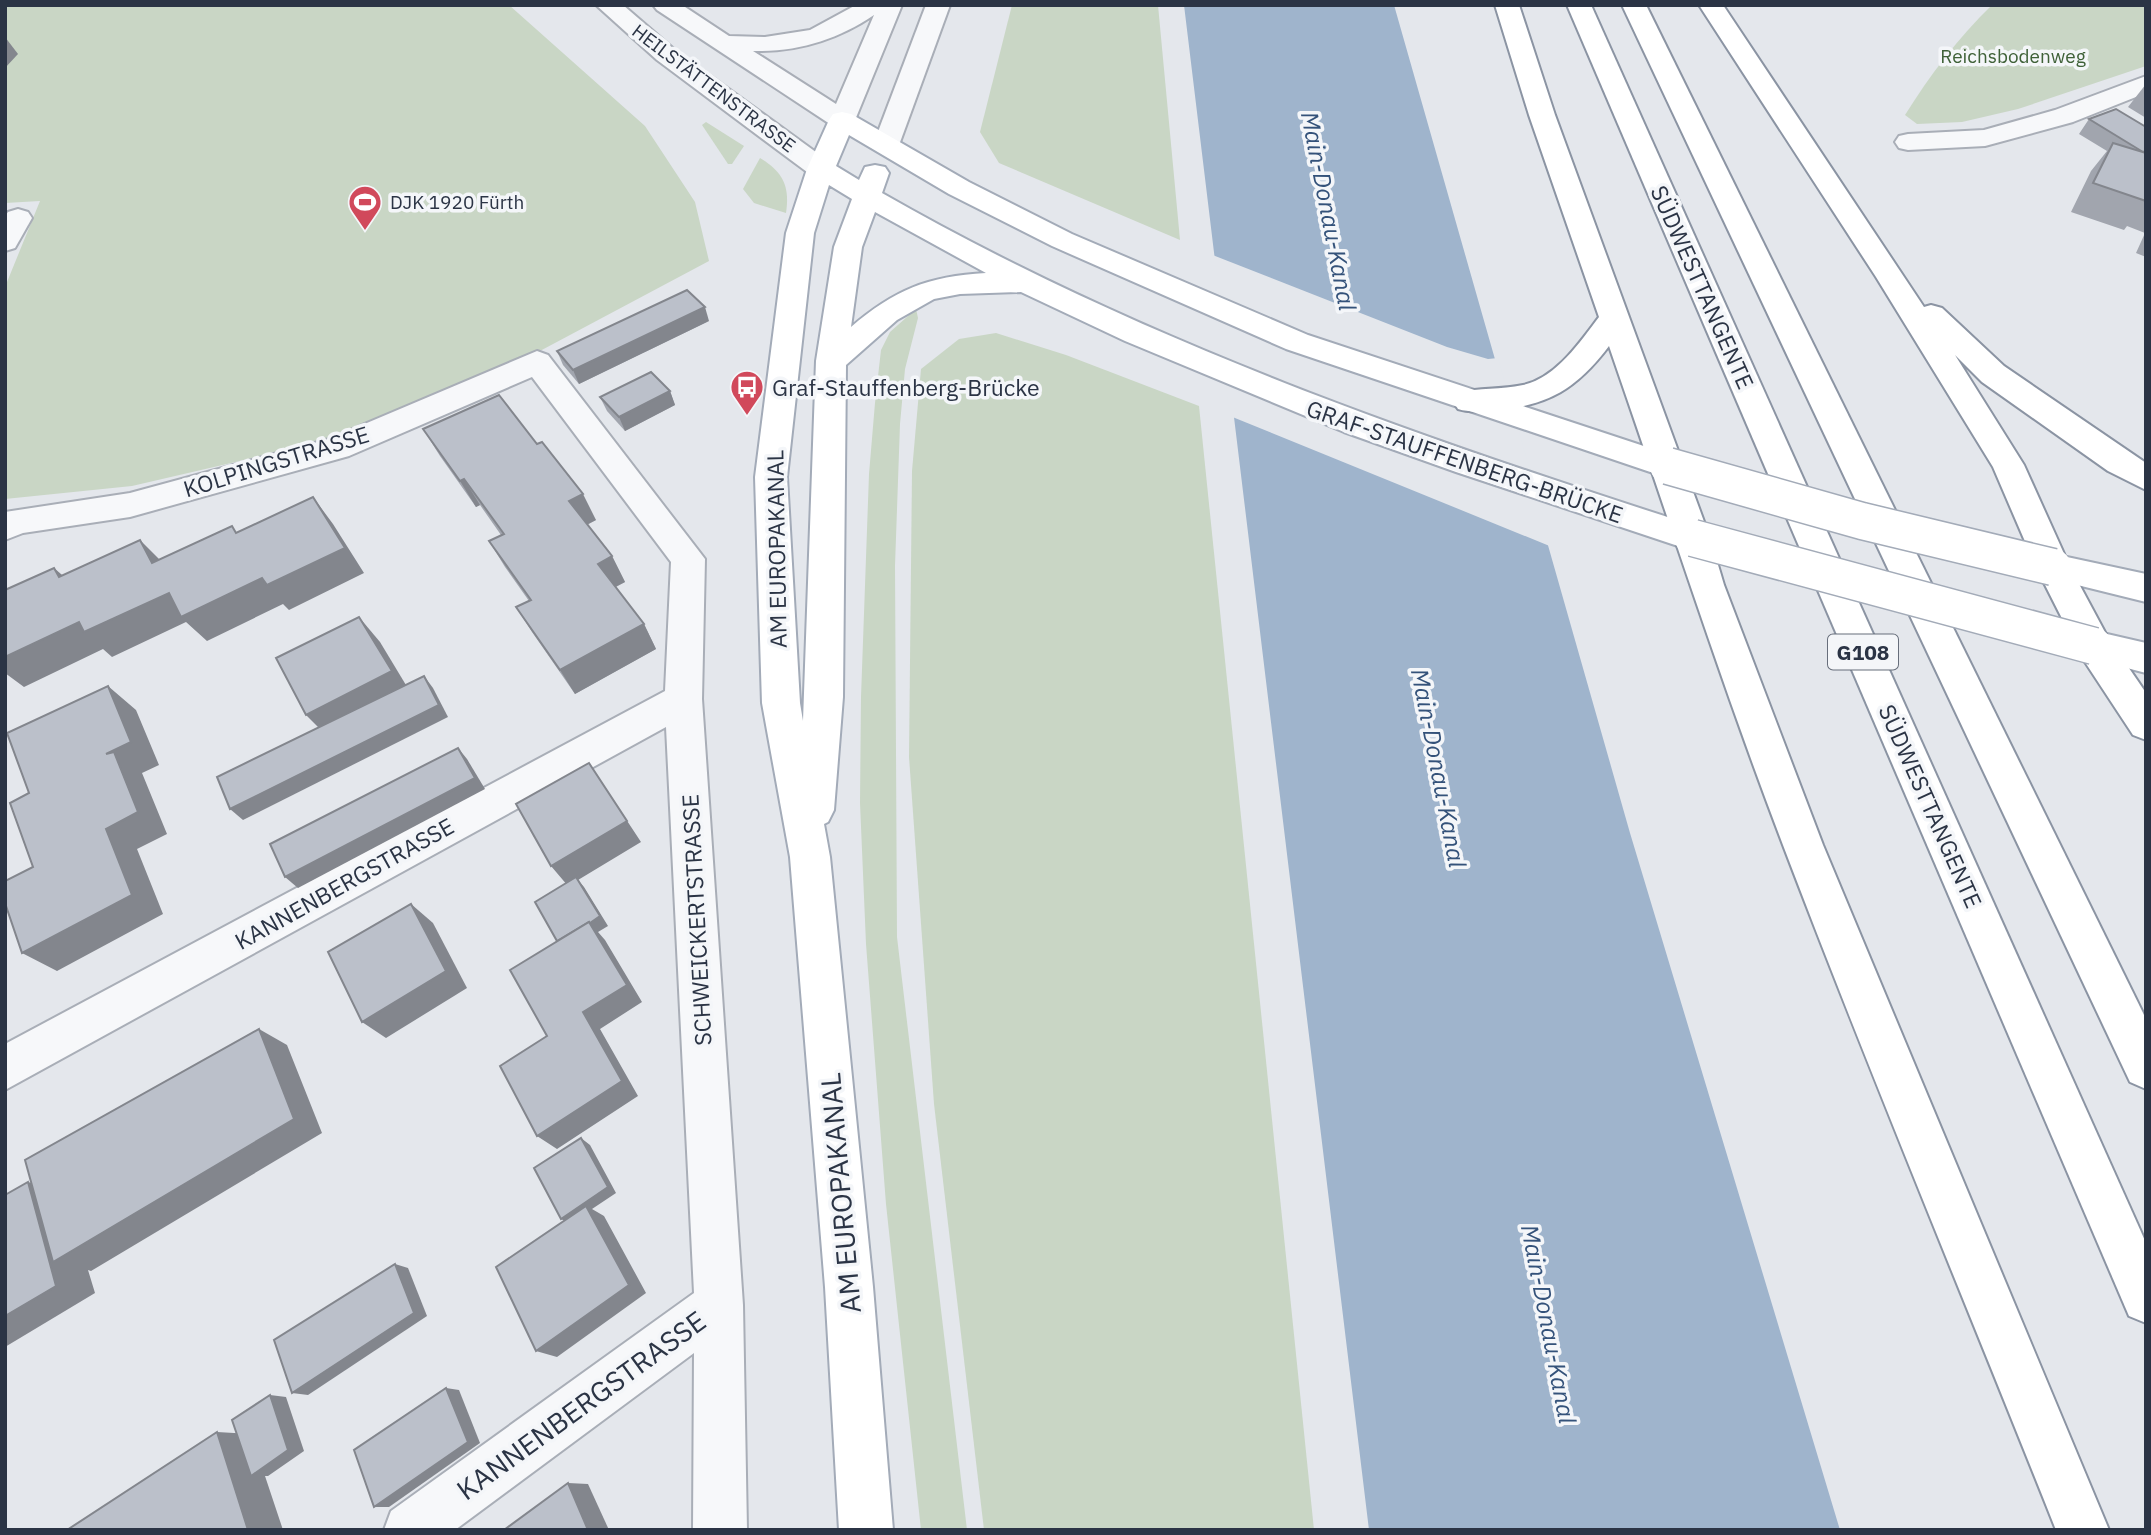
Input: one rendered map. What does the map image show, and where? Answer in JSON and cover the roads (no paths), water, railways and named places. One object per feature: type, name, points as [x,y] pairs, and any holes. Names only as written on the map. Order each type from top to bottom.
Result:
[{"type":"main road","points":[[1507,5],[1542,115],[1693,538],[1706,585],[1803,845],[2083,1530]]},
{"type":"main road","name":"SÜDWESTTANGENTE","points":[[1579,5],[2146,1299]]},
{"type":"main road","points":[[1634,5],[2146,1067]]},
{"type":"main road","points":[[1711,5],[1889,275],[2008,464],[2067,571],[2094,646],[2146,724]]},
{"type":"main road","name":"AM EUROPAKANAL","points":[[842,120],[821,169],[800,233],[771,477],[781,703],[810,857],[849,1287],[866,1530]]},
{"type":"main road","points":[[842,120],[968,193],[1062,240],[1297,342],[1668,466],[1862,522],[2146,588]]},
{"type":"main road","name":"AM EUROPAKANAL","points":[[810,857],[824,696],[831,361],[848,247],[886,145]]},
{"type":"main road","name":"GRAF-STAUFFENBERG-BRÜCKE","points":[[821,169],[929,234],[1024,281],[1284,398],[1588,505],[1693,538],[2146,658]]},
{"type":"main road","points":[[1889,275],[1993,374],[2120,463],[2146,478]]},
{"type":"main road","points":[[831,361],[897,307],[923,292],[1024,281]]},
{"type":"main road","points":[[1469,401],[1527,395],[1555,382],[1577,366],[1614,319]]},
{"type":"street","name":"HEILSTÄTTENSTRASSE","points":[[608,5],[666,55],[821,169]]},
{"type":"street","name":"HEILSTÄTTENSTRASSE","points":[[664,5],[842,120]]},
{"type":"street","points":[[720,43],[759,46],[822,36],[872,5]]},
{"type":"street","name":"AM EUROPAKANAL","points":[[842,120],[890,5]]},
{"type":"street","name":"AM EUROPAKANAL","points":[[886,145],[938,5]]},
{"type":"street","points":[[1908,142],[1985,138],[2064,117],[2146,84]]},
{"type":"street","name":"KOLPINGSTRASSE","points":[[5,527],[17,522],[130,505],[338,448],[537,362]]},
{"type":"street","name":"SCHWEICKERTSTRASSE","points":[[537,362],[688,559],[683,699],[719,1305],[720,1530]]},
{"type":"street","name":"KANNENBERGSTRASSE","points":[[5,1068],[683,699]]},
{"type":"street","name":"KANNENBERGSTRASSE","points":[[410,1530],[719,1305]]},
{"type":"water","name":"Main-Donau-Kanal","points":[[1184,5],[1394,5],[1630,833],[1840,1530],[1369,1530]]},
{"type":"place","name":"DJK 1920 Fürth","points":[[365,232]]},
{"type":"place","name":"Graf-Stauffenberg-Brücke","points":[[747,417]]},
{"type":"park label","name":"Reichsbodenweg","points":[[2013,56]]}]
